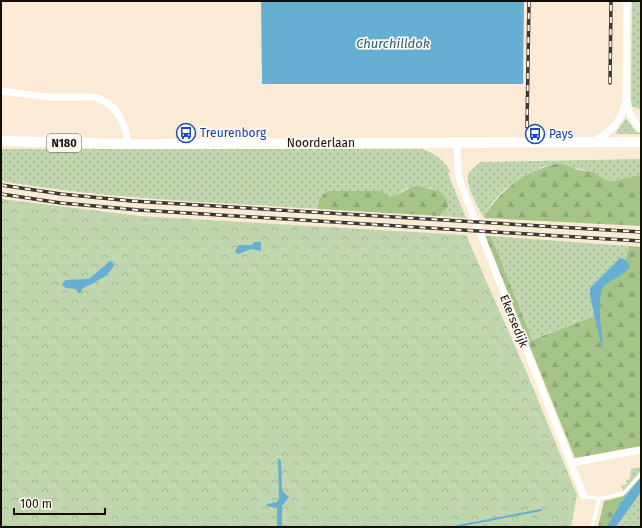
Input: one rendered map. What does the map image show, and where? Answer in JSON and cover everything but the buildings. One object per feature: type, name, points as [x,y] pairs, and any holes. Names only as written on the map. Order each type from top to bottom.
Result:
[{"type":"main road","name":"Noorderlaan","points":[[1,141],[128,144],[641,142]]},
{"type":"street","points":[[592,142],[614,127],[624,110],[626,97],[627,1]]},
{"type":"street","points":[[1,91],[34,96],[93,97],[101,99],[117,111],[124,127],[128,144]]},
{"type":"street","points":[[626,97],[628,110],[632,118],[641,129]]},
{"type":"street","name":"Ekersedijk","points":[[457,143],[460,184],[584,496]]},
{"type":"street","points":[[571,463],[641,450]]},
{"type":"lane","points":[[584,496],[599,499],[624,493],[641,474]]},
{"type":"lane","points":[[592,527],[599,499]]},
{"type":"green space","points":[[632,1],[640,1],[640,109],[632,106],[631,100]]},
{"type":"green space","points":[[626,118],[635,131],[641,134],[615,134]]},
{"type":"green space","points":[[1,149],[422,149],[439,158],[449,169],[451,173],[448,172],[449,176],[466,218],[440,216],[448,207],[447,199],[438,191],[429,188],[407,188],[394,197],[389,197],[373,191],[327,191],[319,199],[318,209],[119,196],[40,187],[1,181]]},
{"type":"green space","points":[[641,159],[641,175],[612,181],[603,179],[594,172],[570,167],[544,166],[505,189],[492,203],[484,218],[472,196],[468,183],[469,173],[480,162]]},
{"type":"green space","points":[[559,163],[579,170],[594,172],[603,179],[612,181],[641,175],[641,226],[484,218],[498,198],[516,182],[536,170]]},
{"type":"green space","points":[[416,186],[439,191],[447,199],[448,207],[440,216],[318,209],[319,199],[327,191],[382,191],[389,197],[392,197]]},
{"type":"green space","points":[[1,199],[140,216],[466,235],[526,371],[577,495],[571,527],[1,527]]},
{"type":"green space","points":[[485,236],[491,236],[532,340],[597,315],[598,284],[623,267],[629,246],[641,247],[641,446],[575,458]]},
{"type":"green space","points":[[491,236],[629,246],[623,267],[597,315],[531,340]]},
{"type":"green space","points":[[641,467],[641,471],[623,491],[622,486],[627,484],[626,480],[630,479],[631,469]]},
{"type":"green space","points":[[638,475],[641,477],[622,501],[606,527],[598,527],[604,501],[624,496],[623,491]]},
{"type":"green space","points":[[641,492],[641,527],[616,527]]},
{"type":"water","name":"Churchilldok","points":[[261,1],[524,1],[523,84],[262,84]]},
{"type":"water","points":[[254,242],[261,242],[261,251],[251,249],[238,254],[235,251],[239,245],[252,245]]},
{"type":"water","points":[[620,258],[624,259],[630,267],[624,273],[605,285],[602,289],[600,321],[603,342],[601,344],[590,296],[590,288]]},
{"type":"water","points":[[110,261],[113,262],[114,266],[106,276],[82,289],[81,293],[78,293],[76,289],[66,288],[62,285],[65,280],[89,279]]},
{"type":"water","points":[[278,458],[281,461],[282,491],[289,497],[282,506],[282,527],[277,527],[277,508],[266,506],[267,504],[277,502],[279,499]]},
{"type":"water","points":[[641,477],[641,492],[616,527],[606,527],[622,501]]},
{"type":"waterway","points":[[453,527],[541,510]]},
{"type":"railway","points":[[527,127],[529,1]]},
{"type":"railway","points":[[610,83],[611,1]]},
{"type":"railway","points":[[1,185],[61,194],[132,201],[641,232]]},
{"type":"railway","points":[[1,194],[61,203],[139,210],[641,241]]},
{"type":"place","name":"Treurenborg","points":[[186,133]]},
{"type":"place","name":"Pays","points":[[535,134]]}]
